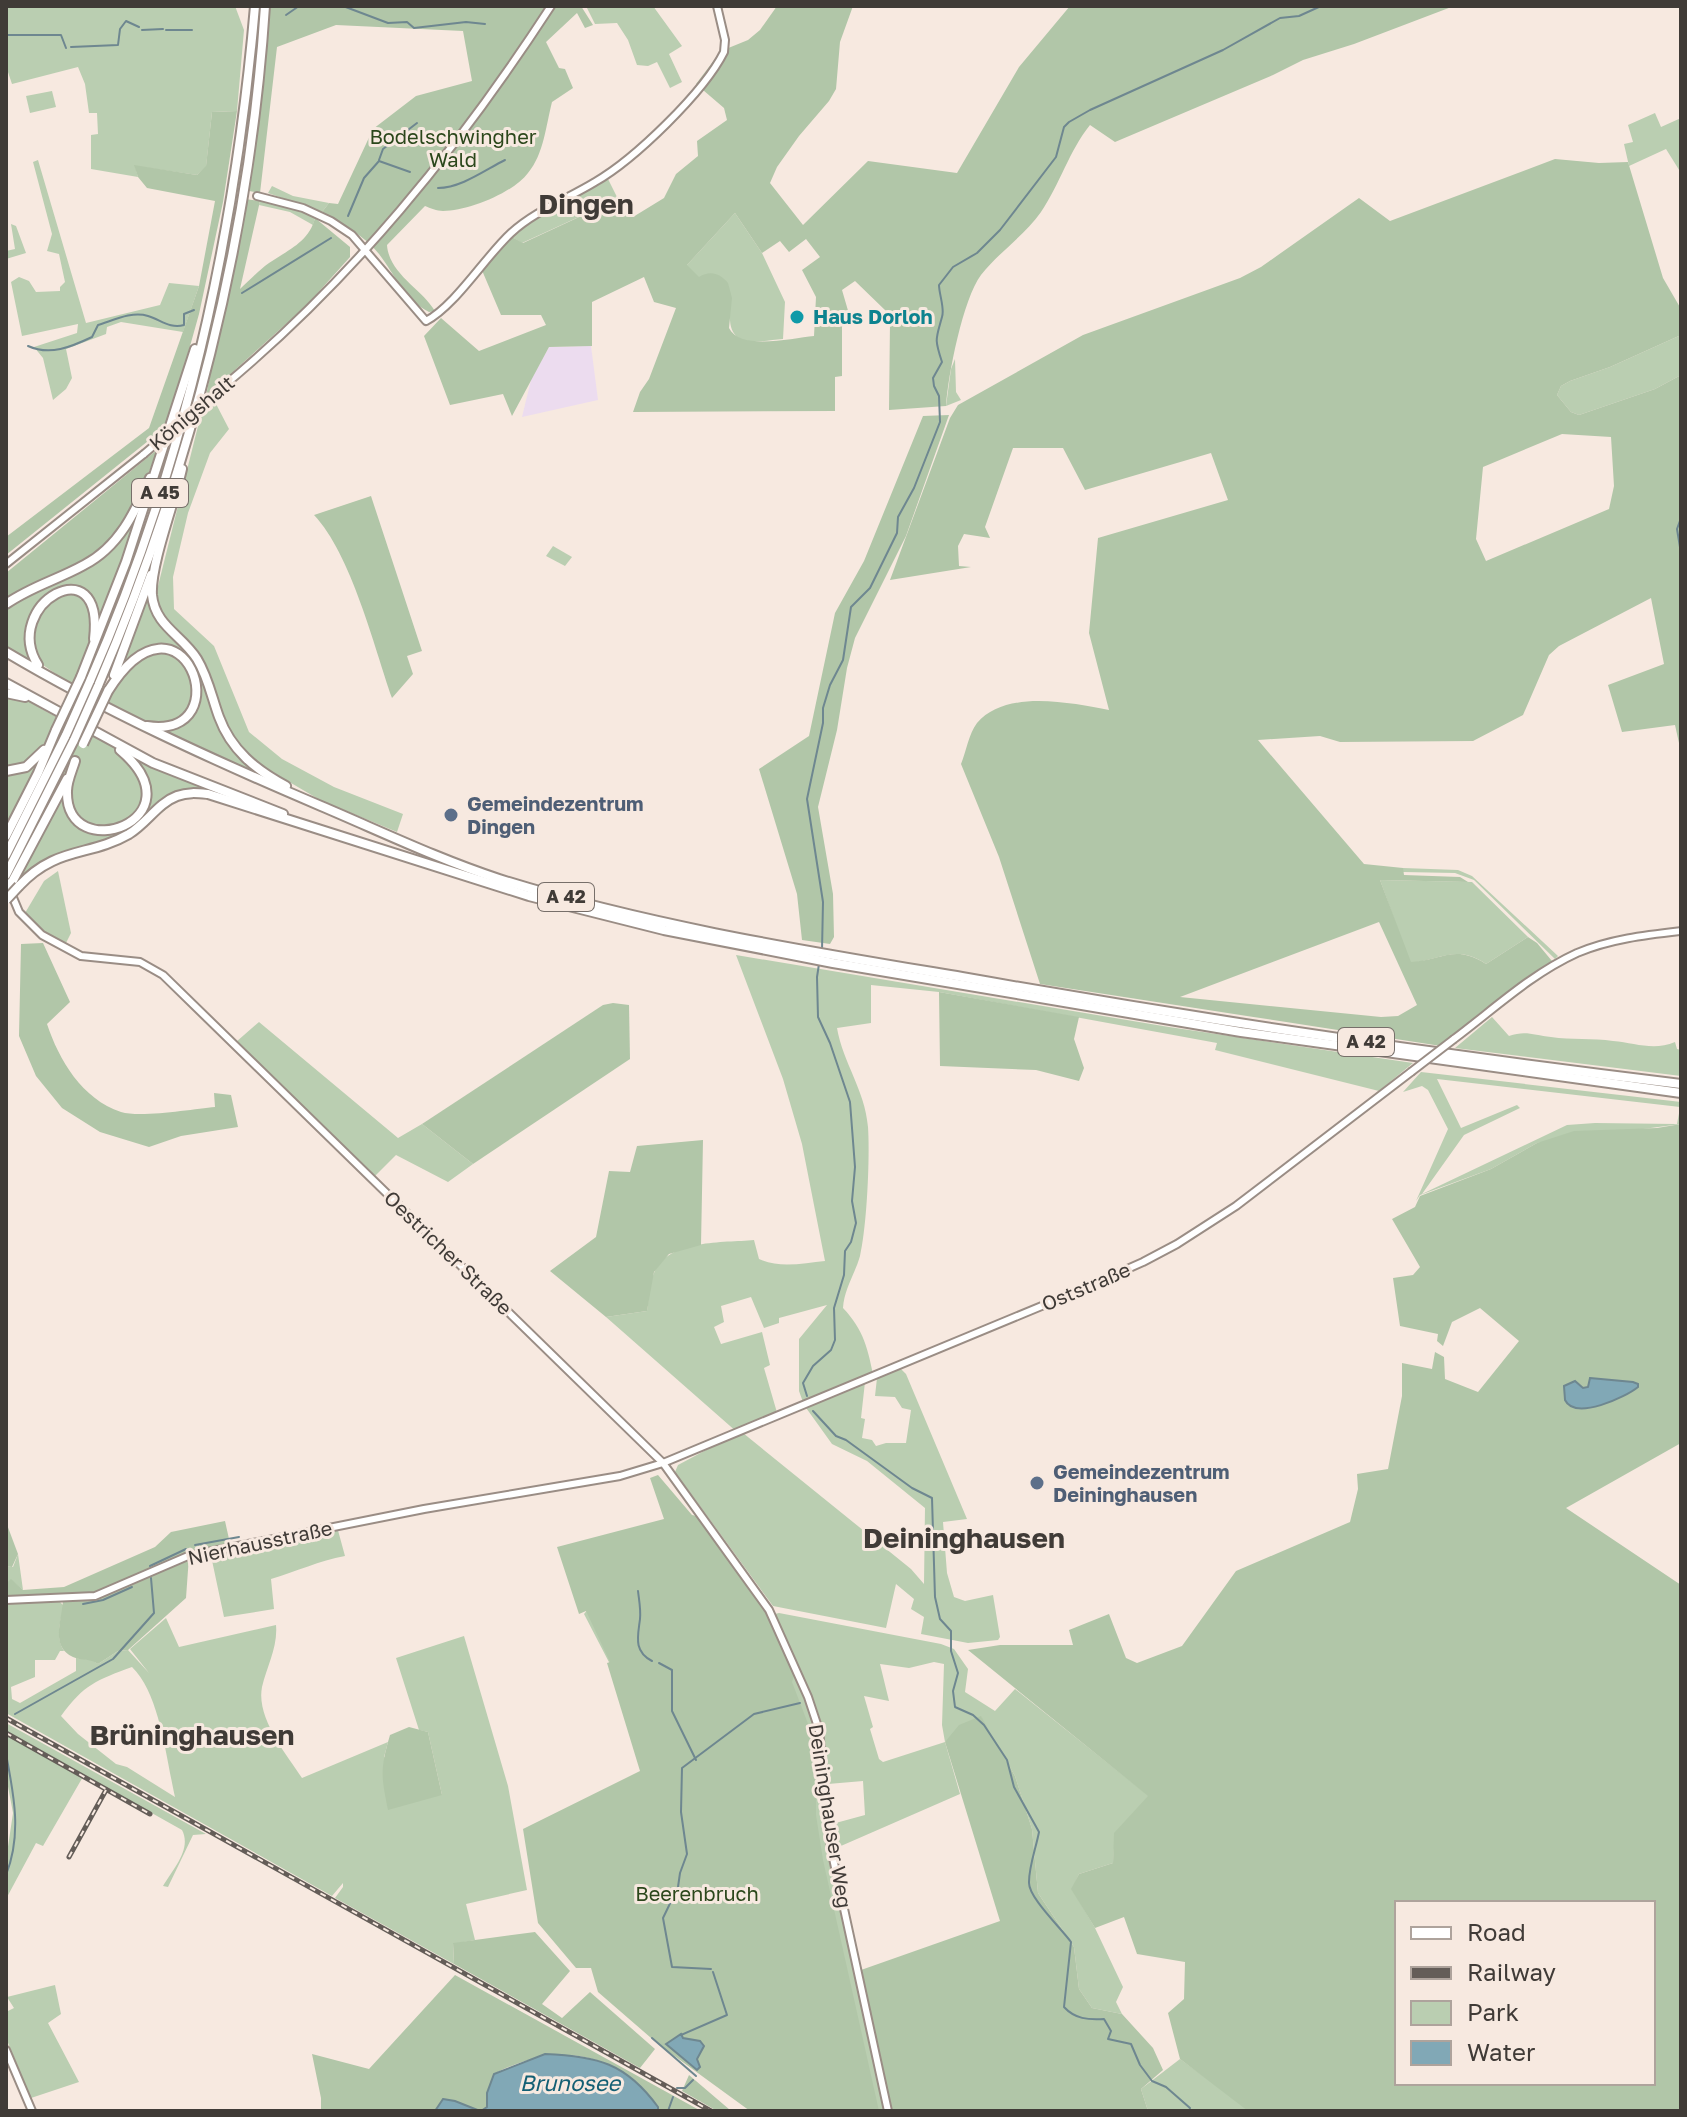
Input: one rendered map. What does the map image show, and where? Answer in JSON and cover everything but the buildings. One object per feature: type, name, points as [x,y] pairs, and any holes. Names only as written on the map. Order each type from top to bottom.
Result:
[{"type":"highway","name":"A 45","points":[[11,882],[11,866],[74,740],[167,470],[196,368],[238,158],[255,6]]},
{"type":"highway","name":"A 45","points":[[94,684],[148,558],[193,418],[234,236],[252,125],[265,6]]},
{"type":"highway","points":[[6,836],[81,677],[126,562],[163,452],[204,311],[211,299]]},
{"type":"highway","points":[[193,418],[152,589],[155,610],[161,621],[198,660],[225,732],[243,757],[327,809]]},
{"type":"highway","points":[[6,604],[27,589],[86,565],[113,544],[136,510],[163,452]]},
{"type":"highway","points":[[108,691],[164,536]]},
{"type":"highway","points":[[25,604],[52,589],[72,592],[81,598],[88,606],[95,625],[90,656]]},
{"type":"highway","points":[[20,644],[33,662],[54,679]]},
{"type":"highway","points":[[110,741],[129,758],[145,784],[142,810],[123,828],[105,831],[88,827],[75,815],[68,799],[67,790],[75,761],[74,740],[130,660],[147,651],[167,650],[186,660],[198,688],[186,716],[167,726],[135,722]]},
{"type":"highway","name":"A 42","points":[[6,652],[135,722],[217,761],[466,868],[534,889],[814,956]]},
{"type":"highway","name":"A 42","points":[[6,683],[153,763],[370,847],[529,896],[664,930],[1263,1027],[1681,1084]]},
{"type":"highway","points":[[6,693],[38,702]]},
{"type":"highway","points":[[6,771],[19,770],[33,762],[55,733]]},
{"type":"highway","name":"A 45","points":[[6,855],[74,740]]},
{"type":"highway","points":[[6,897],[75,761]]},
{"type":"highway","points":[[11,882],[60,857],[125,836],[166,802],[185,794],[219,797],[370,847]]},
{"type":"highway","name":"A 42","points":[[833,959],[1241,1032],[1681,1093]]},
{"type":"main road","name":"Königshalt","points":[[6,564],[144,454],[271,346],[367,250],[474,119],[551,6]]},
{"type":"main road","points":[[257,196],[283,201],[318,214],[352,235],[367,250],[383,275],[426,321],[445,307],[523,223],[598,181],[676,115],[724,52],[725,40],[717,6]]},
{"type":"main road","name":"Oestricher Straße","points":[[11,882],[19,912],[42,935],[81,956],[134,961],[152,967],[663,1463]]},
{"type":"main road","name":"Oststraße","points":[[424,1509],[620,1476],[663,1463],[1086,1288],[1177,1244],[1236,1206],[1529,980],[1579,953],[1629,937],[1681,931]]},
{"type":"main road","name":"Deininghauser Weg","points":[[663,1463],[769,1610],[816,1718],[831,1849],[888,2111]]},
{"type":"main road","name":"Nierhausstraße","points":[[6,1600],[104,1594],[188,1556],[424,1509]]},
{"type":"main road","points":[[6,2050],[32,2111]]},
{"type":"shaded area","points":[[591,346],[598,400],[522,417],[531,380],[549,347]]},
{"type":"green space","points":[[6,6],[235,6],[244,30],[237,111],[212,112],[206,167],[197,175],[135,166],[138,177],[91,169],[91,135],[98,134],[97,113],[89,113],[85,84],[78,67],[12,84],[6,66]]},
{"type":"green space","name":"Bodelschwingher Wald","points":[[270,6],[581,6],[593,25],[585,28],[577,13],[546,42],[559,68],[565,69],[573,88],[552,102],[541,148],[528,173],[501,194],[477,204],[443,211],[425,206],[387,245],[400,273],[435,311],[429,312],[413,301],[367,242],[322,212],[329,203],[338,204],[373,129],[416,96],[472,81],[463,31],[336,25],[277,47],[260,193],[249,191]]},
{"type":"green space","points":[[586,6],[653,6],[682,46],[669,54],[682,82],[670,88],[657,62],[648,66],[637,65],[628,40],[617,23],[595,24]]},
{"type":"green space","points":[[777,6],[853,6],[840,42],[836,89],[777,167],[770,183],[803,225],[868,161],[957,173],[1019,67],[1070,6],[1454,6],[1303,60],[1115,142],[1090,125],[1041,212],[974,286],[958,338],[946,406],[889,410],[890,322],[886,311],[855,281],[842,290],[849,314],[842,327],[842,376],[835,377],[835,411],[633,412],[676,308],[654,302],[644,277],[592,302],[592,346],[549,347],[512,416],[503,394],[450,405],[424,336],[441,318],[479,351],[546,325],[541,315],[501,315],[481,268],[512,237],[523,243],[618,199],[633,217],[664,198],[676,174],[698,156],[697,141],[727,120],[724,108],[696,84],[721,51],[748,40],[760,30]],"holes":[[[735,213],[762,253],[780,241],[789,252],[806,239],[820,257],[802,270],[816,297],[814,336],[755,341],[735,335],[729,328],[732,298],[728,283],[715,274],[699,277],[687,265]]]},
{"type":"green space","points":[[52,91],[56,107],[30,113],[26,96]]},
{"type":"green space","points":[[237,111],[223,202],[199,314],[168,425],[6,555],[6,537],[149,428],[199,286],[215,201],[147,188],[138,177],[134,165],[197,175],[206,166],[212,112]]},
{"type":"green space","points":[[1655,113],[1661,127],[1681,118],[1681,173],[1666,149],[1629,166],[1624,144],[1633,142],[1628,125]]},
{"type":"green space","points":[[1555,159],[1628,162],[1663,278],[1681,309],[1681,335],[1570,381],[1561,386],[1557,395],[1571,412],[1579,415],[1655,389],[1681,375],[1681,752],[1675,725],[1622,732],[1608,685],[1664,664],[1651,598],[1559,646],[1549,655],[1523,715],[1473,741],[1340,742],[1320,736],[1258,740],[1364,864],[1403,868],[1404,875],[1460,877],[1468,882],[1380,880],[1411,962],[1457,954],[1486,964],[1528,937],[1552,961],[1527,977],[1441,1046],[1040,984],[999,857],[961,764],[970,737],[977,723],[989,712],[1021,702],[1058,702],[1109,710],[1089,633],[1098,538],[1228,500],[1211,453],[1085,490],[1063,448],[1013,448],[985,527],[990,538],[964,534],[958,546],[959,566],[971,567],[890,580],[950,418],[958,405],[1083,335],[1240,278],[1261,267],[1359,198],[1390,221]],"holes":[[[1562,434],[1611,437],[1614,486],[1609,509],[1486,561],[1476,539],[1483,467]],[[1379,922],[1417,1005],[1398,1016],[1381,1017],[1180,997]]]},
{"type":"green space","points":[[38,160],[86,323],[160,305],[169,283],[199,286],[183,332],[121,322],[107,327],[106,334],[66,349],[72,378],[66,389],[53,400],[43,358],[34,347],[77,333],[78,324],[22,336],[11,282],[19,277],[29,281],[36,292],[60,291],[65,282],[59,254],[47,251],[52,234],[33,162]]},
{"type":"green space","points":[[605,173],[618,199],[522,243],[512,237],[534,219],[533,215]]},
{"type":"green space","points":[[272,186],[293,196],[329,203],[322,212],[268,193]]},
{"type":"green space","points":[[245,199],[260,201],[240,289],[265,266],[303,239],[315,218],[350,247],[350,257],[306,306],[206,396]]},
{"type":"green space","points":[[260,201],[293,208],[315,218],[313,225],[290,212],[259,205]]},
{"type":"green space","points":[[735,213],[762,253],[785,302],[783,339],[746,341],[739,338],[731,325],[730,314],[686,266]]},
{"type":"green space","points":[[11,224],[16,226],[26,253],[6,259],[6,251],[15,249]]},
{"type":"green space","points":[[1681,335],[1681,375],[1655,389],[1579,415],[1571,412],[1557,395],[1561,386],[1570,381]]},
{"type":"green space","points":[[955,359],[956,392],[961,400],[946,406],[951,369]]},
{"type":"green space","points":[[215,402],[229,429],[210,453],[188,513],[173,577],[174,609],[214,646],[249,732],[282,759],[334,787],[403,814],[397,832],[320,800],[257,763],[272,782],[107,703],[136,663],[130,656],[122,663],[150,588],[157,590],[201,414]]},
{"type":"green space","points":[[949,415],[906,536],[855,638],[818,807],[833,894],[834,937],[830,944],[802,940],[797,894],[759,769],[809,736],[835,613],[864,561],[923,416]]},
{"type":"green space","points":[[158,449],[130,512],[110,540],[84,561],[6,599],[6,573]]},
{"type":"green space","points":[[146,492],[111,591],[72,685],[40,663],[26,660],[6,647],[6,608],[28,592],[108,552]]},
{"type":"green space","points":[[371,496],[422,651],[407,656],[413,674],[392,698],[350,576],[327,532],[314,515]]},
{"type":"green space","points":[[553,546],[572,557],[565,566],[546,556]]},
{"type":"green space","points":[[6,688],[158,769],[250,804],[195,797],[178,800],[127,840],[57,864],[37,875],[20,890],[6,853]]},
{"type":"green space","points":[[1403,868],[1458,870],[1472,876],[1558,956],[1555,959],[1474,880],[1455,873],[1403,872]]},
{"type":"green space","points":[[58,871],[71,933],[66,943],[40,929],[25,913],[44,881]]},
{"type":"green space","points":[[1380,880],[1472,882],[1528,937],[1486,964],[1457,954],[1410,963]]},
{"type":"green space","points":[[43,943],[70,1002],[47,1024],[65,1064],[84,1088],[107,1106],[130,1114],[215,1107],[214,1093],[231,1095],[238,1127],[181,1136],[149,1147],[100,1132],[62,1108],[36,1076],[19,1036],[21,944]]},
{"type":"green space","points":[[736,955],[1169,1027],[1413,1063],[1379,1091],[1215,1050],[1217,1043],[939,992],[871,985],[871,1023],[837,1028],[863,1101],[868,1127],[869,1156],[862,1243],[843,1308],[864,1340],[874,1379],[865,1382],[862,1438],[872,1440],[876,1446],[906,1443],[911,1410],[902,1408],[895,1397],[875,1396],[877,1378],[900,1368],[906,1374],[967,1519],[943,1522],[947,1573],[954,1597],[965,1601],[993,1595],[1000,1637],[998,1640],[968,1643],[921,1634],[924,1617],[911,1609],[914,1599],[896,1584],[886,1628],[773,1606],[675,1472],[678,1465],[738,1433],[606,1317],[647,1311],[654,1273],[661,1262],[684,1248],[754,1240],[759,1259],[767,1262],[792,1264],[825,1261],[802,1144],[783,1079]],"holes":[[[751,1297],[764,1328],[779,1323],[779,1318],[827,1305],[799,1339],[799,1391],[804,1405],[832,1444],[867,1461],[925,1508],[924,1584],[911,1569],[743,1433],[778,1416],[764,1368],[770,1365],[762,1332],[721,1344],[714,1327],[724,1322],[721,1306]]]},
{"type":"green space","points":[[939,992],[1079,1017],[1074,1039],[1084,1068],[1079,1081],[1036,1070],[940,1066]]},
{"type":"green space","points":[[603,1005],[629,1005],[630,1059],[473,1164],[422,1124]]},
{"type":"green space","points":[[1492,1017],[1509,1036],[1525,1033],[1652,1046],[1675,1042],[1677,1049],[1681,1050],[1681,1076],[1455,1048]]},
{"type":"green space","points":[[259,1022],[398,1138],[422,1124],[473,1164],[448,1182],[396,1155],[374,1177],[236,1042]]},
{"type":"green space","points":[[1421,1072],[1681,1102],[1681,1124],[1537,1143],[1491,1169],[1420,1195],[1416,1201],[1448,1129],[1428,1090],[1422,1086],[1403,1092]],"holes":[[[1437,1079],[1680,1107],[1677,1124],[1567,1125],[1422,1194],[1464,1135],[1520,1108],[1517,1105],[1461,1128]]]},
{"type":"green space","points":[[1681,1124],[1681,1443],[1566,1508],[1681,1585],[1681,2111],[1248,2111],[1180,2059],[1168,2013],[1184,1999],[1185,1962],[1137,1954],[1124,1917],[1095,1928],[1071,1889],[1079,1874],[1113,1863],[1114,1833],[1148,1796],[968,1650],[1000,1645],[1073,1645],[1069,1630],[1109,1614],[1126,1658],[1137,1663],[1182,1646],[1236,1571],[1350,1522],[1358,1489],[1357,1474],[1388,1469],[1402,1396],[1402,1363],[1432,1369],[1435,1352],[1444,1357],[1445,1379],[1478,1392],[1519,1341],[1480,1308],[1452,1322],[1443,1346],[1437,1341],[1438,1334],[1400,1326],[1393,1278],[1413,1275],[1420,1267],[1392,1219],[1415,1207],[1420,1196],[1491,1169],[1537,1143],[1574,1131],[1657,1128]]},
{"type":"green space","points":[[703,1140],[701,1245],[669,1254],[654,1272],[647,1311],[606,1317],[550,1271],[596,1237],[609,1171],[630,1172],[637,1146]]},
{"type":"green space","name":"Beerenbruch","points":[[658,1475],[692,1515],[697,1516],[754,1593],[772,1623],[794,1676],[792,1682],[810,1729],[816,1815],[823,1860],[879,2111],[750,2111],[658,2044],[598,1992],[591,1968],[576,1968],[538,1923],[523,1829],[640,1771],[607,1663],[610,1662],[586,1611],[579,1614],[557,1547],[664,1519],[650,1478]]},
{"type":"green space","points":[[225,1521],[231,1548],[189,1556],[186,1598],[128,1650],[118,1651],[98,1664],[73,1657],[61,1646],[59,1630],[63,1596],[6,1598],[6,1583],[11,1579],[23,1590],[64,1587],[155,1547],[171,1532]]},
{"type":"green space","points":[[6,1522],[18,1554],[12,1567],[6,1566]]},
{"type":"green space","points":[[336,1523],[345,1556],[271,1579],[274,1609],[224,1617],[210,1551]]},
{"type":"green space","points":[[18,1554],[23,1590],[11,1580],[6,1583],[6,1566],[13,1567]]},
{"type":"green space","name":"Beerenbruch","points":[[599,1596],[748,1600],[777,1621],[775,1614],[779,1613],[941,1644],[954,1649],[968,1669],[965,1692],[995,1711],[1015,1689],[1149,1796],[1115,1833],[1113,1863],[1079,1874],[1072,1889],[1123,1987],[1116,2002],[1122,2014],[1092,2008],[1079,1989],[1074,1947],[1038,1893],[1032,1829],[1015,1776],[981,1717],[945,1742],[960,1794],[834,1849],[860,1973],[952,1940],[1115,2111],[771,2111],[612,1668],[584,1614]],"holes":[[[777,1622],[823,1726],[828,1784],[863,1781],[865,1815],[832,1824],[834,1847],[820,1724]],[[934,1662],[944,1664],[942,1725],[945,1742],[883,1762],[879,1759],[870,1729],[873,1727],[864,1696],[889,1701],[880,1664],[909,1668]]]},
{"type":"green space","points":[[59,1601],[64,1606],[59,1635],[64,1651],[60,1651],[55,1660],[35,1660],[35,1677],[11,1687],[12,1699],[20,1703],[76,1671],[76,1658],[98,1664],[118,1651],[128,1650],[149,1673],[130,1649],[166,1618],[179,1647],[276,1625],[272,1656],[262,1687],[263,1711],[274,1735],[302,1778],[388,1742],[384,1757],[442,1795],[428,1732],[419,1730],[396,1658],[464,1636],[508,1786],[527,1890],[466,1904],[475,1940],[453,1944],[454,1964],[335,1898],[343,1883],[332,1896],[6,1713],[6,1603]],"holes":[[[132,1667],[142,1679],[156,1710],[175,1797],[127,1767],[116,1764],[61,1716],[84,1690],[100,1680]]]},
{"type":"green space","points":[[981,1716],[1015,1776],[1032,1829],[1038,1893],[1074,1947],[1079,1989],[1092,2008],[1122,2014],[1153,2048],[1163,2070],[1141,2089],[1148,2111],[892,2111],[861,1970],[1000,1921],[945,1742],[959,1725]]},
{"type":"green space","points":[[6,1723],[206,1834],[193,1835],[168,1887],[163,1886],[185,1844],[182,1830],[84,1775],[43,1846],[36,1843],[6,1899],[6,1860],[13,1813],[6,1776]]},
{"type":"green space","points":[[409,1727],[428,1732],[442,1795],[388,1810],[383,1765],[390,1735]]},
{"type":"green space","points":[[535,1932],[570,1971],[542,2004],[562,2018],[590,1992],[655,2049],[640,2068],[454,1964],[453,1943]]},
{"type":"green space","points":[[455,1975],[701,2111],[658,2111],[642,2088],[624,2073],[584,2057],[562,2055],[540,2057],[494,2074],[487,2093],[487,2107],[481,2111],[443,2099],[435,2111],[321,2111],[312,2054],[369,2069]]},
{"type":"green space","points":[[55,1985],[61,2014],[48,2023],[79,2082],[31,2098],[6,2038],[6,2012],[14,2008],[7,1997]]},
{"type":"green space","points":[[1180,2059],[1248,2111],[1148,2111],[1141,2089]]},
{"type":"green space","points":[[689,2075],[730,2110],[739,2111],[717,2111],[682,2091]]},
{"type":"water","points":[[1590,1378],[1633,1382],[1638,1387],[1601,1405],[1589,1408],[1571,1406],[1565,1400],[1564,1386],[1575,1381],[1583,1388],[1588,1387]]},
{"type":"water","points":[[681,2034],[683,2038],[700,2041],[704,2046],[697,2059],[700,2067],[697,2070],[666,2044]]},
{"type":"water","name":"Brunosee","points":[[545,2054],[595,2060],[622,2071],[646,2092],[658,2111],[481,2111],[487,2107],[487,2093],[494,2074]]},
{"type":"water","name":"Brunosee","points":[[443,2099],[455,2101],[480,2111],[435,2111]]},
{"type":"waterway","points":[[286,15],[299,6]]},
{"type":"waterway","points":[[343,6],[388,23],[407,22],[414,28],[466,22],[485,24]]},
{"type":"waterway","points":[[822,950],[823,902],[807,799],[823,723],[823,708],[843,660],[851,607],[870,588],[897,533],[898,517],[914,488],[940,422],[939,396],[933,378],[942,362],[937,343],[943,314],[939,285],[953,267],[977,253],[1000,230],[1056,157],[1064,127],[1069,122],[1223,50],[1280,18],[1299,16],[1321,6]]},
{"type":"waterway","points":[[71,47],[118,45],[120,29],[126,21],[139,27]]},
{"type":"waterway","points":[[142,30],[163,29]]},
{"type":"waterway","points":[[166,30],[192,30]]},
{"type":"waterway","points":[[6,35],[61,35],[66,48]]},
{"type":"waterway","points":[[379,160],[383,149],[417,123]]},
{"type":"waterway","points":[[438,188],[464,182],[505,160]]},
{"type":"waterway","points":[[348,216],[364,178],[379,161],[410,172]]},
{"type":"waterway","points":[[242,293],[331,238]]},
{"type":"waterway","points":[[28,346],[44,350],[68,347],[92,337],[98,325],[129,315],[142,315],[170,325],[184,325],[184,314],[194,310]]},
{"type":"waterway","points":[[1681,518],[1677,529],[1681,553]]},
{"type":"waterway","points":[[807,1396],[803,1383],[813,1366],[831,1350],[835,1340],[834,1308],[844,1275],[845,1251],[856,1223],[852,1201],[855,1167],[850,1102],[818,1017],[819,964]]},
{"type":"waterway","points":[[813,1411],[836,1436],[912,1488],[932,1498],[935,1597],[940,1619],[951,1631],[951,1651],[958,1673],[953,1691],[955,1707],[973,1715],[984,1725],[1007,1760],[1014,1787],[1039,1832],[1029,1882],[1039,1904],[1071,1942],[1064,2007],[1082,2018],[1104,2019],[1111,2031],[1108,2039],[1131,2044],[1140,2065],[1152,2081],[1166,2087],[1190,2108],[1189,2111]]},
{"type":"waterway","points":[[195,1545],[239,1537]]},
{"type":"waterway","points":[[150,1566],[186,1549]]},
{"type":"waterway","points":[[15,1714],[113,1659],[154,1613],[151,1578]]},
{"type":"waterway","points":[[83,1604],[103,1600],[132,1587]]},
{"type":"waterway","points":[[638,1591],[638,1643],[642,1653],[652,1661]]},
{"type":"waterway","points":[[659,1663],[672,1670],[672,1711],[696,1760]]},
{"type":"waterway","name":"Beerenbruch","points":[[711,1969],[672,1967],[663,1918],[678,1887],[687,1854],[681,1812],[682,1768],[754,1714],[800,1703]]},
{"type":"waterway","points":[[6,1754],[14,1800],[15,1830],[6,1875]]},
{"type":"waterway","name":"Beerenbruch","points":[[681,2035],[727,2015],[713,1972]]},
{"type":"waterway","points":[[652,2038],[696,2076]]},
{"type":"waterway","points":[[677,2088],[685,2088],[693,2080]]},
{"type":"waterway","points":[[668,2111],[673,2097]]},
{"type":"railway","points":[[6,1718],[711,2111]]},
{"type":"railway","points":[[6,1733],[150,1814]]},
{"type":"railway","points":[[69,1857],[106,1790]]},
{"type":"place","name":"Haus Dorloh","points":[[797,317]]},
{"type":"place","name":"Gemeindezentrum Dingen","points":[[451,815]]},
{"type":"place","name":"Gemeindezentrum Deininghausen","points":[[1037,1483]]},
{"type":"district","name":"Dingen","points":[[586,204]]},
{"type":"district","name":"Deininghausen","points":[[964,1538]]},
{"type":"district","name":"Brüninghausen","points":[[192,1735]]}]
